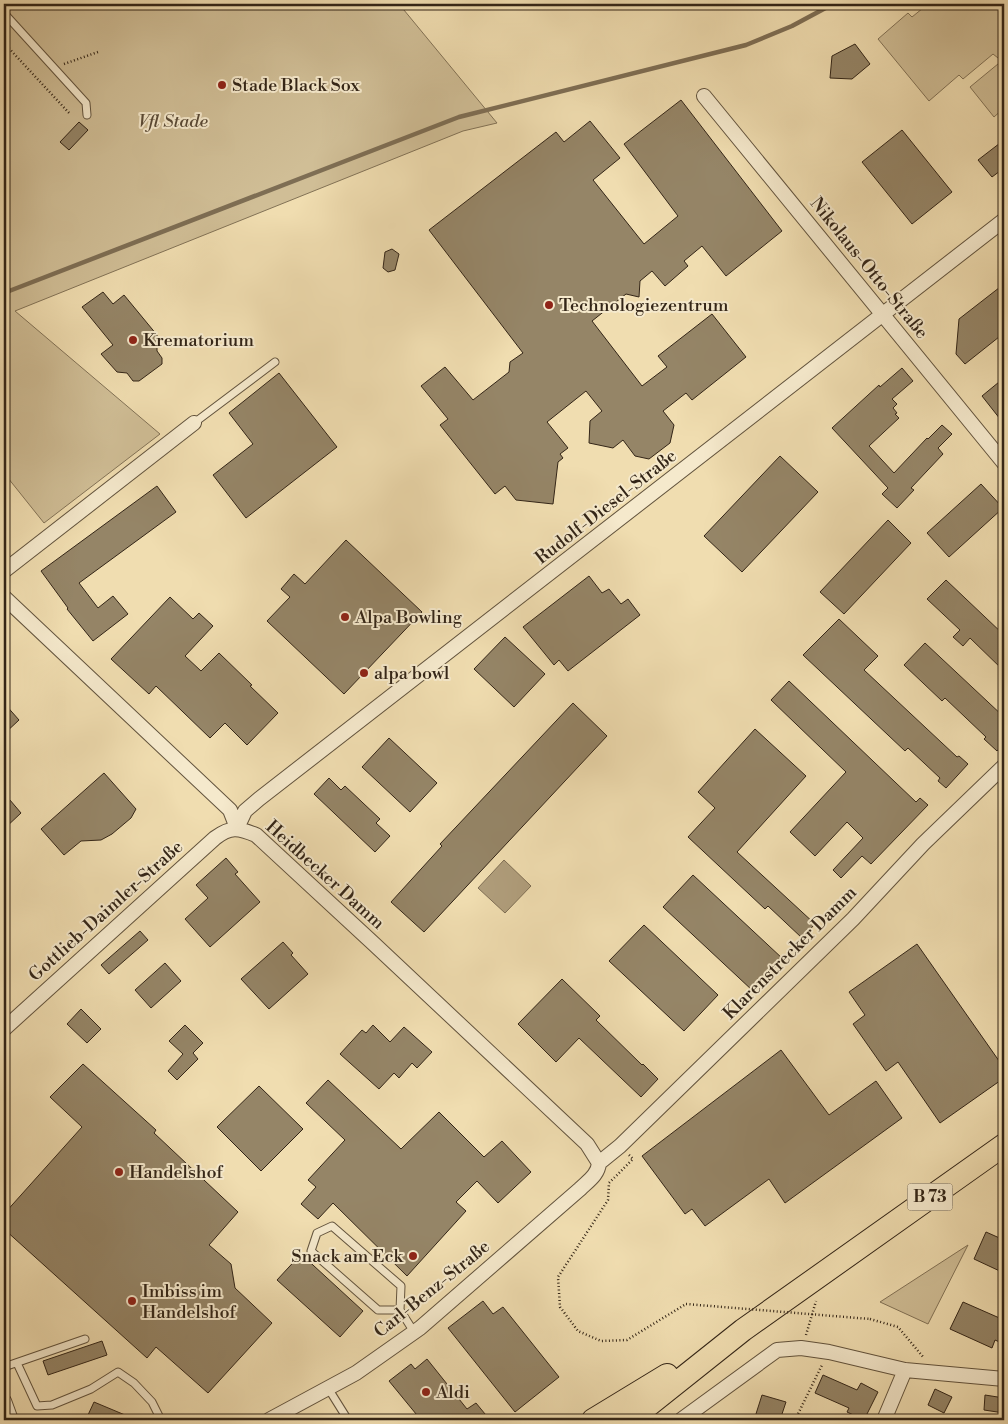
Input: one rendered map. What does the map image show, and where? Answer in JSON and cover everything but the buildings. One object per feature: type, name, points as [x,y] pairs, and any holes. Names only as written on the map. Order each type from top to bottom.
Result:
[{"type":"main road","name":"B 73","points":[[630,1420],[743,1330],[1004,1145]]},
{"type":"main road","name":"B 73","points":[[593,1420],[743,1330]]},
{"type":"street","name":"Nikolaus-Otto-Straße","points":[[704,96],[1004,464]]},
{"type":"street","name":"Rudolf-Diesel-Straße","points":[[237,828],[245,811],[259,799],[1004,220]]},
{"type":"street","points":[[4,570],[194,423]]},
{"type":"street","name":"Heidbecker Damm","points":[[4,597],[230,810],[237,828],[256,835],[333,906],[587,1144],[599,1163]]},
{"type":"street","name":"Klarenstrecker Damm","points":[[599,1163],[620,1146],[841,930],[923,844],[1004,766]]},
{"type":"street","name":"Gottlieb-Daimler-Straße","points":[[4,1029],[215,838],[225,830],[237,828]]},
{"type":"street","name":"Carl-Benz-Straße","points":[[269,1420],[356,1373],[414,1332],[580,1189],[599,1170],[599,1163]]},
{"type":"street","points":[[682,1420],[777,1350],[801,1348],[828,1352],[905,1370],[1004,1378]]},
{"type":"street","points":[[884,1420],[905,1370]]},
{"type":"street","points":[[4,1401],[11,1420]]},
{"type":"lane","points":[[4,13],[86,103],[87,114]]},
{"type":"lane","points":[[194,423],[275,362]]},
{"type":"lane","points":[[400,1310],[378,1310],[311,1251],[317,1233],[332,1226],[401,1286],[400,1310],[414,1332]]},
{"type":"lane","points":[[4,1367],[85,1339]]},
{"type":"lane","points":[[17,1363],[38,1406],[52,1405],[91,1389],[118,1372],[134,1383],[152,1402],[161,1420]]},
{"type":"lane","points":[[328,1388],[348,1420]]},
{"type":"path","points":[[4,43],[70,114]]},
{"type":"path","points":[[54,68],[98,52]]},
{"type":"path","points":[[620,1146],[633,1160],[609,1183],[608,1200],[558,1277],[560,1307],[578,1331],[601,1341],[627,1340],[686,1304],[870,1319],[898,1327],[936,1372]]},
{"type":"path","points":[[795,1420],[828,1352]]},
{"type":"green space","name":"Vfl Stade","points":[[4,4],[399,4],[497,123],[463,131],[15,311],[160,434],[44,523],[4,473]]},
{"type":"green space","points":[[928,4],[1004,4],[1004,53],[998,58],[993,54],[963,79],[959,75],[929,101],[878,39],[908,13],[912,17]]},
{"type":"green space","points":[[1004,59],[1004,108],[994,117],[970,87]]},
{"type":"green space","points":[[968,1245],[928,1324],[880,1302]]},
{"type":"shaded area","points":[[504,860],[531,886],[505,913],[478,888]]},
{"type":"waterway","points":[[4,293],[459,117],[746,45],[792,26],[833,4]]},
{"type":"place","name":"Stade Black Sox","points":[[222,85]]},
{"type":"place","name":"Technologiezentrum","points":[[549,305]]},
{"type":"place","name":"Krematorium","points":[[133,340]]},
{"type":"place","name":"Alpa Bowling","points":[[345,617]]},
{"type":"place","name":"alpa bowl","points":[[364,673]]},
{"type":"place","name":"Handelshof","points":[[119,1172]]},
{"type":"place","name":"Snack am Eck","points":[[413,1256]]},
{"type":"place","name":"Imbiss im Handelshof","points":[[132,1301]]},
{"type":"place","name":"Aldi","points":[[426,1392]]}]
